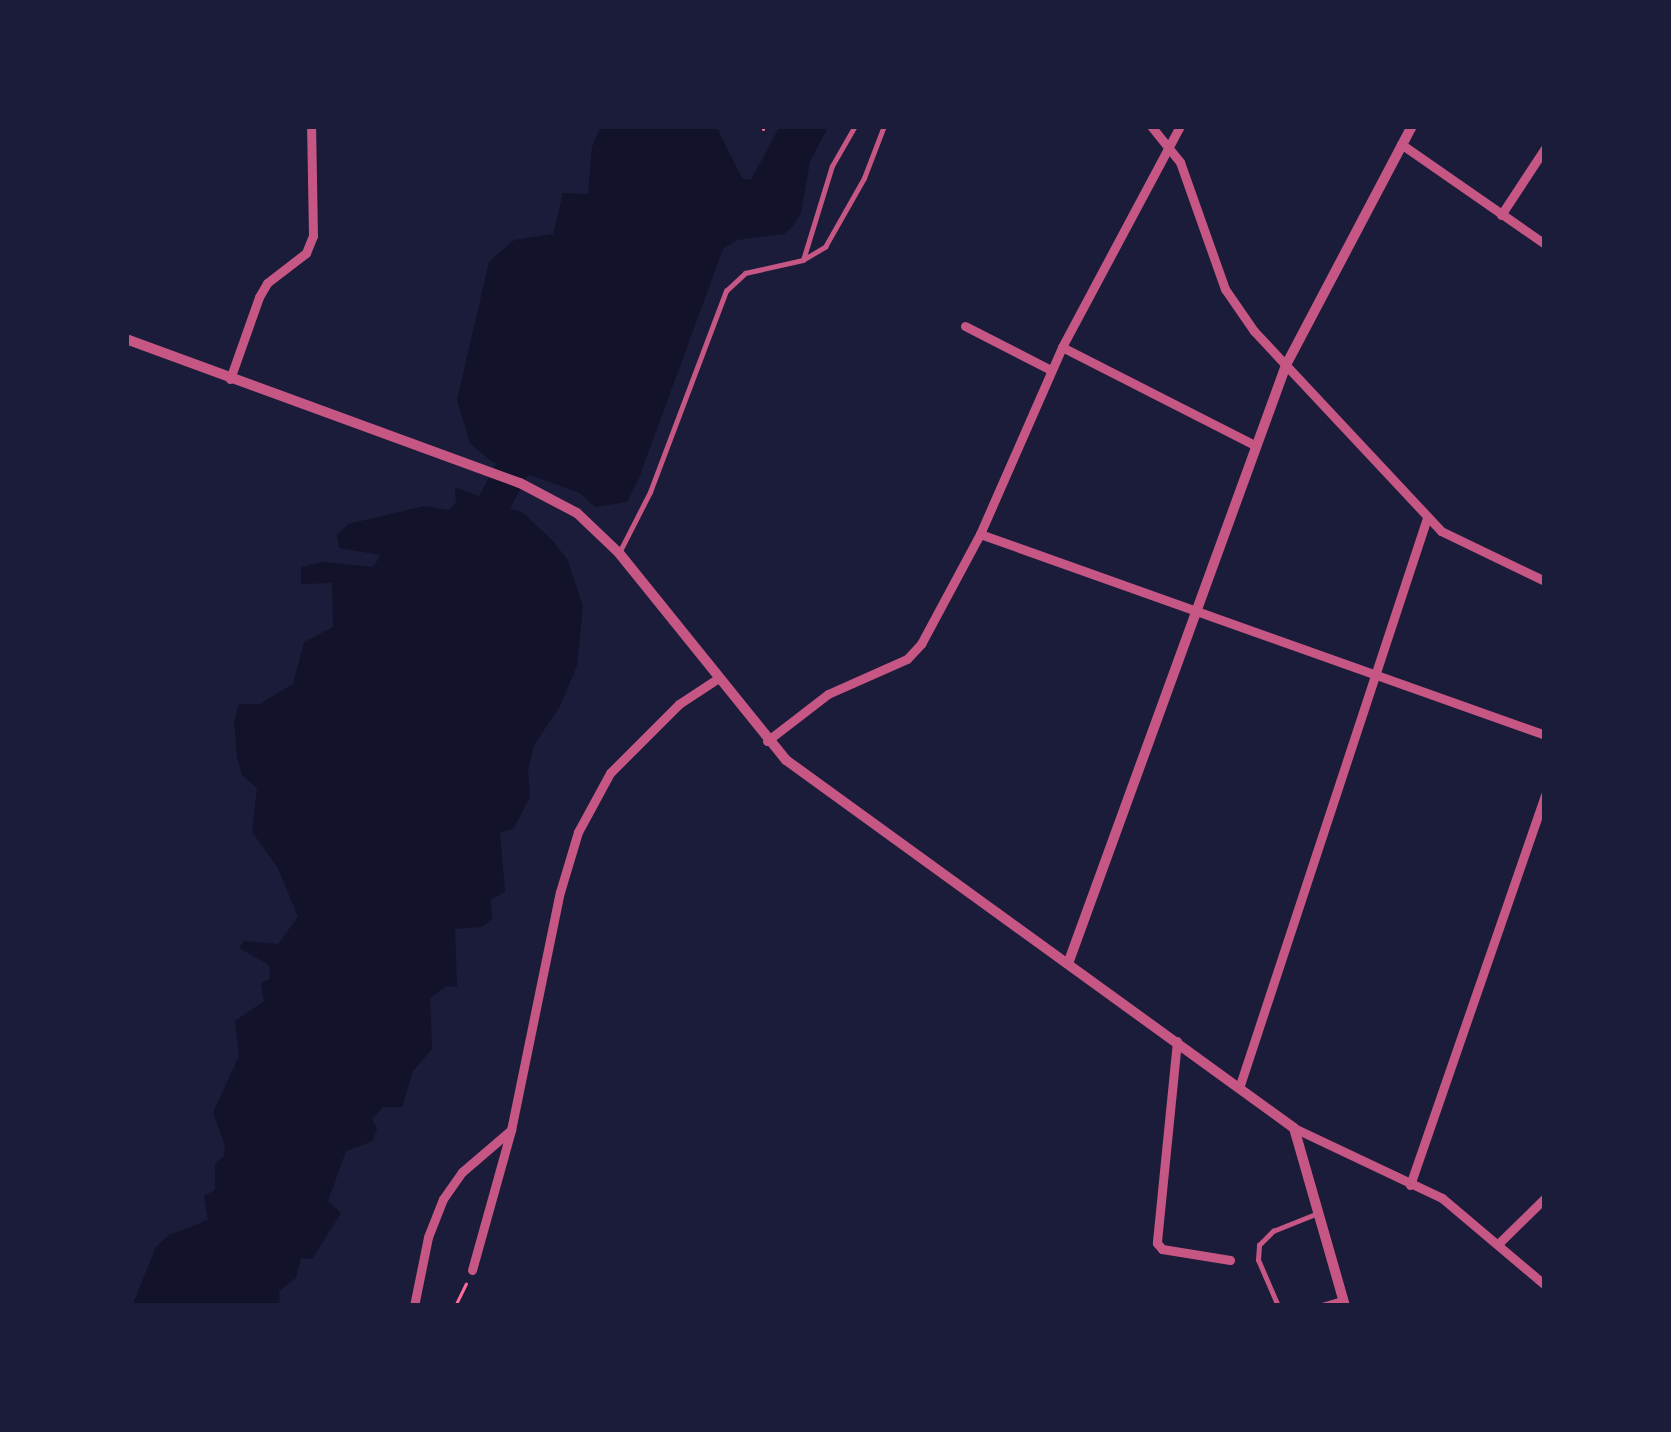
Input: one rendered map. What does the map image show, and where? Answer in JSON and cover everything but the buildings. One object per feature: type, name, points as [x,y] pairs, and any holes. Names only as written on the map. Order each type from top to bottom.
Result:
[{"type":"street","points":[[230,379],[267,283],[306,253],[314,236],[311,126]]},
{"type":"street","points":[[1151,126],[1180,162],[1225,289],[1286,365],[1427,518],[1457,541],[1545,581]]},
{"type":"street","points":[[767,740],[828,694],[915,652],[980,534],[1062,346],[1180,126]]},
{"type":"street","points":[[1069,961],[1286,365],[1412,126]]},
{"type":"street","points":[[1401,144],[1545,244]]},
{"type":"street","points":[[1501,215],[1545,148]]},
{"type":"street","points":[[964,326],[1051,370]]},
{"type":"street","points":[[126,339],[546,494],[577,513],[619,553],[767,740],[810,780],[1069,961],[1294,1128],[1442,1198],[1545,1286]]},
{"type":"street","points":[[1062,346],[1254,445]]},
{"type":"street","points":[[1240,1085],[1427,518]]},
{"type":"street","points":[[980,534],[1545,735]]},
{"type":"street","points":[[472,1270],[512,1130],[560,892],[589,806],[636,744],[679,704],[717,679]]},
{"type":"street","points":[[1410,1185],[1545,795]]},
{"type":"street","points":[[1178,1041],[1157,1243],[1162,1249],[1230,1260]]},
{"type":"street","points":[[1294,1128],[1344,1302]]},
{"type":"street","points":[[414,1306],[428,1237],[443,1199],[462,1172],[512,1130]]},
{"type":"street","points":[[1498,1244],[1545,1198]]},
{"type":"lane","points":[[803,260],[832,166],[855,126]]},
{"type":"lane","points":[[619,553],[650,492],[726,291],[745,273],[803,260],[825,247],[840,227],[884,126]]},
{"type":"lane","points":[[1278,1306],[1258,1260],[1259,1245],[1273,1231],[1318,1213]]},
{"type":"lane","points":[[1319,1306],[1344,1302]]},
{"type":"path","points":[[454,1306],[472,1270]]},
{"type":"shaded area","points":[[601,126],[716,126],[742,178],[751,180],[780,126],[829,126],[810,161],[801,213],[792,227],[784,234],[737,240],[723,249],[639,478],[627,502],[595,507],[580,493],[491,461],[470,443],[457,400],[489,262],[514,240],[553,234],[563,193],[588,194],[592,147]]},
{"type":"shaded area","points":[[455,487],[523,513],[567,559],[583,606],[577,666],[560,706],[534,745],[528,771],[530,797],[514,828],[500,833],[505,892],[491,899],[492,919],[481,927],[455,929],[457,987],[446,986],[430,998],[432,1049],[413,1071],[402,1107],[383,1107],[372,1119],[377,1128],[373,1141],[346,1151],[328,1201],[341,1213],[312,1259],[301,1258],[296,1278],[279,1291],[280,1306],[132,1306],[156,1247],[169,1235],[208,1220],[204,1196],[215,1190],[215,1163],[224,1156],[225,1146],[213,1113],[239,1056],[235,1021],[264,1001],[261,983],[270,979],[269,965],[239,948],[244,941],[278,944],[298,917],[278,868],[252,832],[257,788],[242,775],[237,757],[234,721],[239,704],[260,704],[293,684],[304,642],[333,627],[332,583],[301,584],[301,567],[323,562],[373,567],[381,555],[339,548],[337,535],[348,524],[425,506],[448,510],[456,503]]},
{"type":"waterway","points":[[474,540],[531,432]]}]
